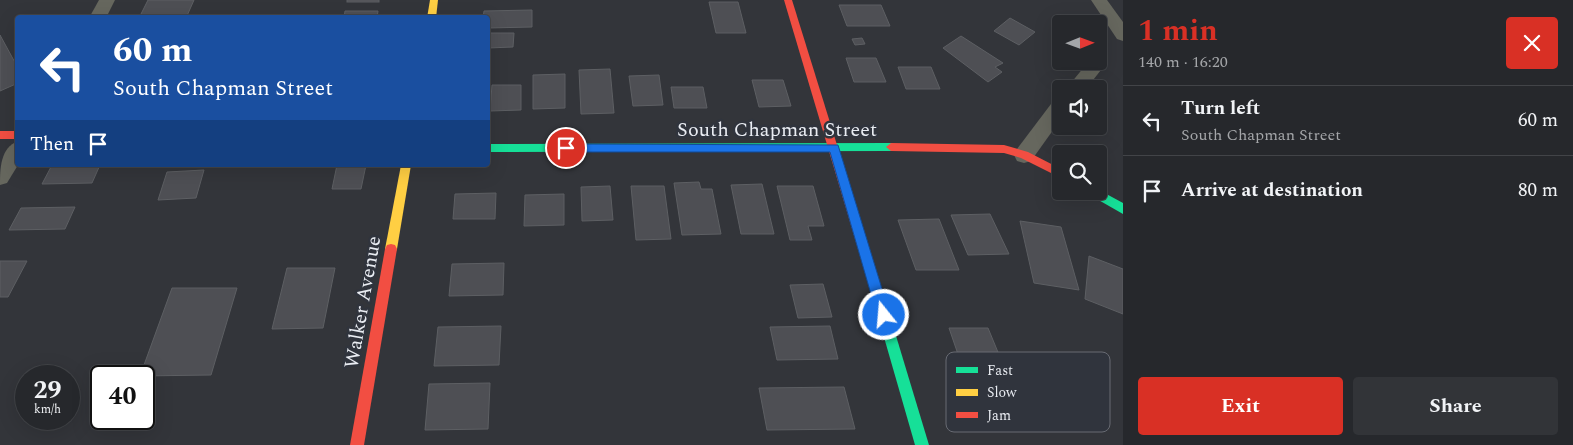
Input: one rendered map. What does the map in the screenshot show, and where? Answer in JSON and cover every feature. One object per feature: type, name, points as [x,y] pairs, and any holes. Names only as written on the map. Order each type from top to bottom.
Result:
[{"type":"street","points":[[99,15],[107,0]]},
{"type":"street","points":[[432,15],[434,0]]},
{"type":"street","points":[[788,0],[922,445]]},
{"type":"street","points":[[1099,0],[1123,35]]},
{"type":"street","points":[[1108,53],[1123,40]]},
{"type":"street","points":[[1083,80],[1091,70]]},
{"type":"street","points":[[1024,155],[1052,117]]},
{"type":"street","points":[[0,135],[15,135]]},
{"type":"street","name":"South Chapman Street","points":[[490,148],[1004,150],[1024,155],[1052,169]]},
{"type":"street","points":[[0,177],[15,154]]},
{"type":"street","name":"Walker Avenue","points":[[356,445],[406,167]]},
{"type":"street","points":[[1107,200],[1123,209]]},
{"type":"building","points":[[148,0],[194,0],[187,15],[140,15]]},
{"type":"building","points":[[347,0],[379,0],[379,2],[347,2]]},
{"type":"building","points":[[709,2],[738,2],[746,33],[716,33]]},
{"type":"building","points":[[839,5],[881,5],[890,26],[847,26]]},
{"type":"building","points":[[532,10],[532,27],[490,28],[490,15],[483,15],[484,11]]},
{"type":"building","points":[[345,11],[378,11],[377,15],[344,15]]},
{"type":"building","points":[[1010,18],[1035,32],[1019,45],[994,31]]},
{"type":"building","points":[[490,33],[514,33],[513,47],[490,48]]},
{"type":"building","points":[[0,35],[15,62],[15,84],[0,91]]},
{"type":"building","points":[[961,36],[1003,63],[995,67],[1002,72],[988,82],[943,48]]},
{"type":"building","points":[[862,38],[865,44],[855,45],[852,39]]},
{"type":"building","points":[[846,58],[876,58],[886,82],[854,82]]},
{"type":"building","points":[[898,67],[931,67],[940,89],[906,89]]},
{"type":"building","points":[[610,69],[614,113],[581,114],[579,70]]},
{"type":"building","points":[[565,74],[565,108],[533,109],[533,75]]},
{"type":"building","points":[[659,75],[663,105],[633,106],[629,76]]},
{"type":"building","points":[[752,80],[783,80],[791,106],[759,107]]},
{"type":"building","points":[[492,85],[521,85],[521,110],[490,111]]},
{"type":"building","points":[[671,87],[703,87],[707,108],[674,108]]},
{"type":"building","points":[[51,167],[99,167],[92,183],[42,184]]},
{"type":"building","points":[[337,167],[366,167],[361,189],[332,189]]},
{"type":"building","points":[[204,170],[196,198],[158,200],[167,172]]},
{"type":"building","points":[[699,182],[701,189],[712,189],[721,234],[682,235],[674,183]]},
{"type":"building","points":[[762,184],[774,234],[741,234],[731,185]]},
{"type":"building","points":[[610,186],[613,220],[582,221],[581,187]]},
{"type":"building","points":[[631,186],[664,186],[671,239],[636,240]]},
{"type":"building","points":[[777,186],[813,186],[824,226],[808,226],[812,240],[790,240]]},
{"type":"building","points":[[496,193],[495,219],[453,219],[455,194]]},
{"type":"building","points":[[564,194],[564,225],[524,226],[525,195]]},
{"type":"building","points":[[75,207],[65,229],[9,230],[21,208]]},
{"type":"building","points":[[990,214],[1009,254],[968,255],[951,215]]},
{"type":"building","points":[[939,219],[959,270],[916,270],[898,220]]},
{"type":"building","points":[[1020,221],[1061,227],[1079,290],[1034,283]]},
{"type":"building","points":[[1089,256],[1123,269],[1123,314],[1085,299]]},
{"type":"building","points":[[0,261],[27,261],[8,297],[0,297]]},
{"type":"building","points":[[504,263],[503,295],[449,296],[452,264]]},
{"type":"building","points":[[287,268],[335,268],[323,328],[272,329]]},
{"type":"building","points":[[823,284],[832,317],[798,318],[790,285]]},
{"type":"building","points":[[172,288],[237,288],[211,375],[155,376],[155,365],[144,365]]},
{"type":"building","points":[[501,326],[499,365],[434,366],[438,327]]},
{"type":"building","points":[[830,326],[838,359],[777,360],[770,327]]},
{"type":"building","points":[[949,328],[988,328],[998,352],[957,352]]},
{"type":"building","points":[[490,383],[488,429],[425,430],[429,384]]},
{"type":"building","points":[[844,387],[855,429],[767,430],[759,388]]},
{"type":"traffic: fast","points":[[490,148],[891,147]]},
{"type":"traffic: fast","points":[[1107,200],[1123,209]]},
{"type":"traffic: fast","points":[[881,306],[922,445]]},
{"type":"traffic: slow","points":[[432,15],[434,0]]},
{"type":"traffic: slow","points":[[391,249],[406,167]]},
{"type":"traffic: jam","points":[[788,0],[881,306]]},
{"type":"traffic: jam","points":[[0,135],[15,135]]},
{"type":"traffic: jam","points":[[891,147],[1004,149],[1024,155],[1052,169]]},
{"type":"traffic: jam","points":[[357,445],[391,249]]},
{"type":"route","points":[[566,148],[834,148],[884,315]]}]
